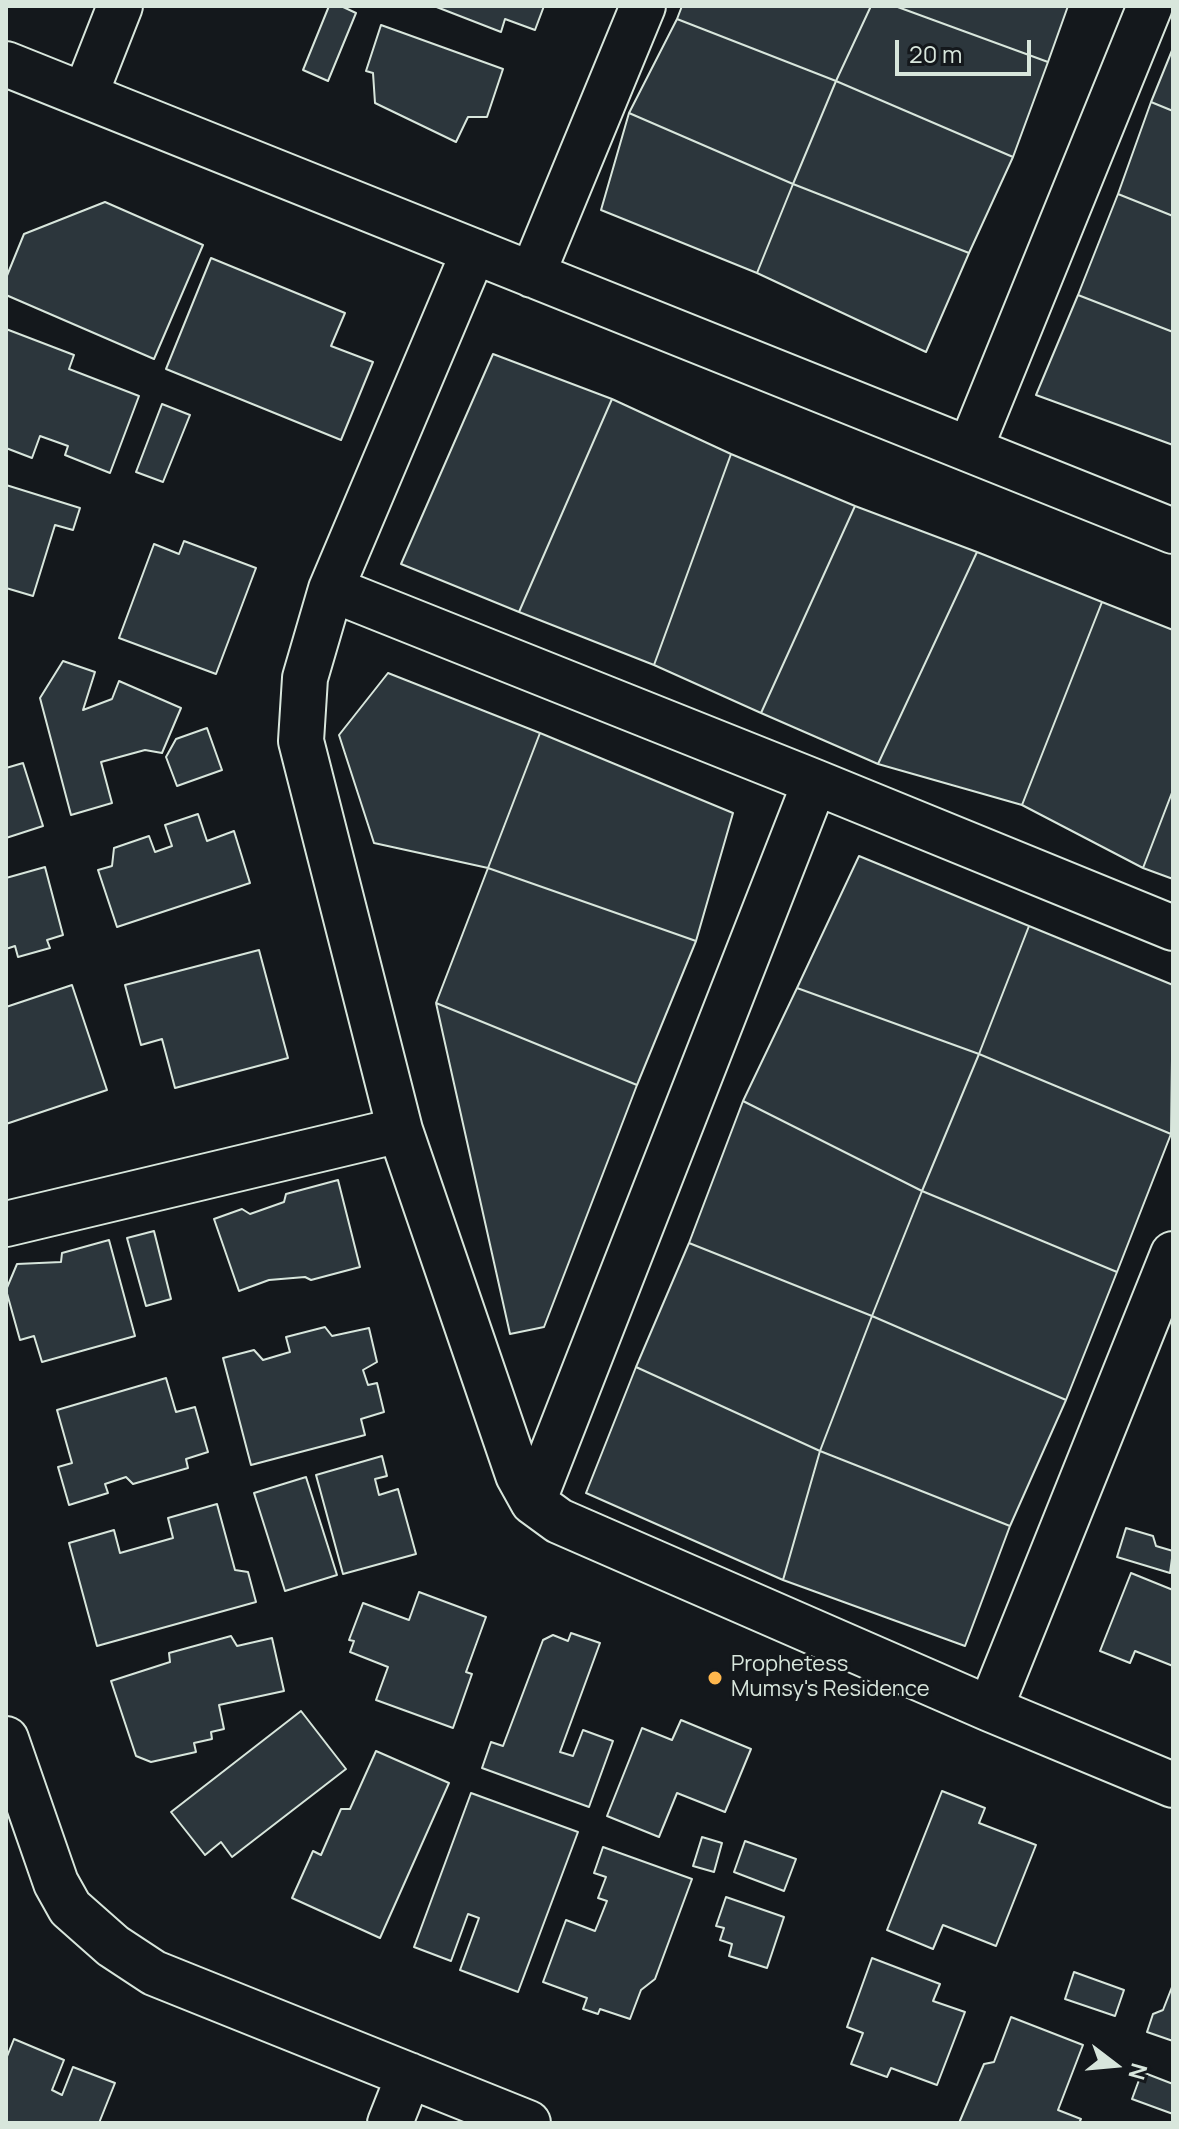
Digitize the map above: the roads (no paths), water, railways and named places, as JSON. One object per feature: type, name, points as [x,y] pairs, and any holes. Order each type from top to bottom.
[{"type":"street","points":[[85,95],[120,6]]},
{"type":"street","points":[[532,275],[643,6]]},
{"type":"street","points":[[970,449],[1150,6]]},
{"type":"street","points":[[6,64],[1173,531]]},
{"type":"street","points":[[474,251],[331,589],[305,678],[301,741],[400,1130],[518,1475],[533,1502],[559,1521],[990,1709],[1173,1785]]},
{"type":"street","points":[[331,589],[1173,928]]},
{"type":"street","points":[[533,1502],[815,782]]},
{"type":"street","points":[[6,1224],[400,1130]]},
{"type":"street","points":[[990,1709],[1173,1254]]},
{"type":"street","points":[[6,1739],[56,1883],[70,1908],[113,1946],[154,1973],[528,2123]]},
{"type":"street","points":[[390,2123],[409,2075]]},
{"type":"place","name":"Prophetess Mumsy's Residence","points":[[715,1678]]}]
